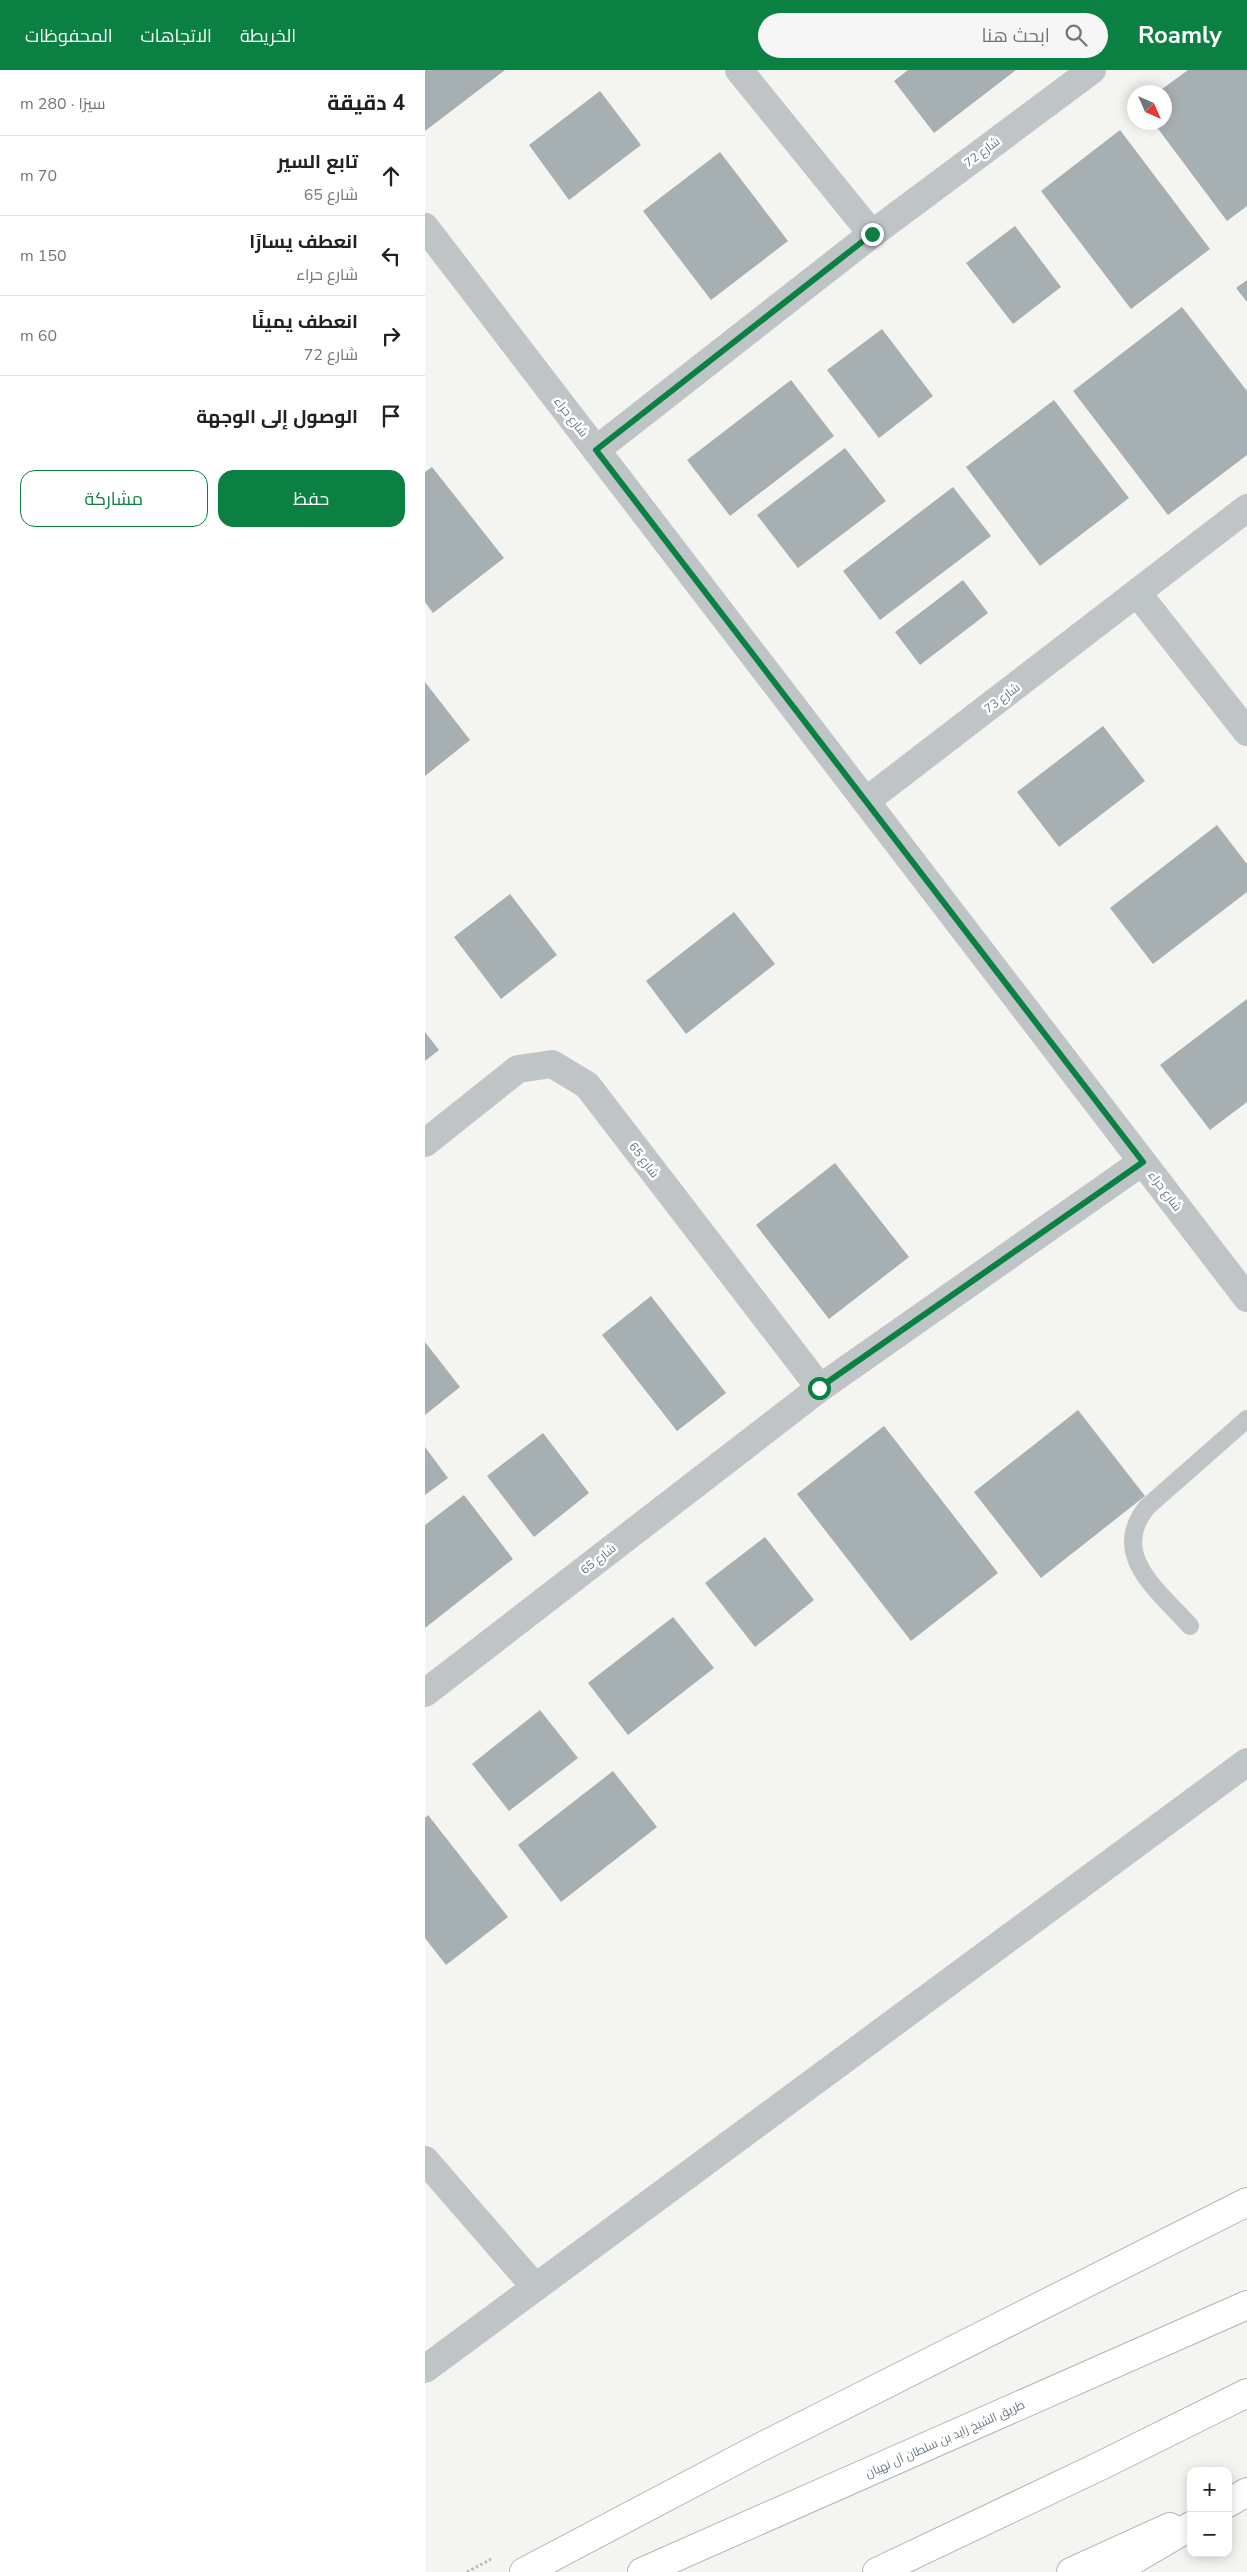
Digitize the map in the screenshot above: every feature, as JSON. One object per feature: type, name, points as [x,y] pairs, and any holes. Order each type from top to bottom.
[{"type":"main road","points":[[524,2572],[759,2448],[1247,2202]]},
{"type":"main road","name":"طريق الشيخ زايد بن سلطان آل نهيان","points":[[643,2572],[1247,2305]]},
{"type":"main road","points":[[877,2572],[1100,2466],[1247,2393]]},
{"type":"main road","points":[[1232,2500],[1247,2492]]},
{"type":"main road","points":[[1071,2572],[1187,2519]]},
{"type":"main road","points":[[1113,2572],[1187,2528]]},
{"type":"street","points":[[739,70],[872,234]]},
{"type":"street","name":"شارع 72","points":[[596,450],[872,234],[1092,70]]},
{"type":"street","name":"شارع حراء","points":[[425,227],[1247,1298]]},
{"type":"street","name":"شارع 73","points":[[866,801],[1138,594],[1247,508]]},
{"type":"street","points":[[1138,594],[1247,732]]},
{"type":"street","name":"شارع 65","points":[[425,1143],[518,1069],[552,1064],[587,1085],[819,1388]]},
{"type":"street","name":"شارع 65","points":[[425,1693],[819,1388],[1143,1162]]},
{"type":"street","points":[[425,2369],[1247,1762]]},
{"type":"street","points":[[425,2160],[535,2287]]},
{"type":"lane","points":[[1191,1626],[1140,1569],[1134,1557],[1132,1544],[1133,1530],[1138,1518],[1147,1508],[1247,1419]]},
{"type":"building","points":[[425,70],[505,70],[425,131]]},
{"type":"building","points":[[908,70],[1016,70],[934,133],[894,81]]},
{"type":"building","points":[[1188,70],[1247,70],[1247,206],[1227,221],[1159,130],[1172,130],[1172,85],[1168,85]]},
{"type":"building","points":[[600,91],[641,145],[569,200],[529,145]]},
{"type":"building","points":[[1120,130],[1210,249],[1131,309],[1041,191]]},
{"type":"building","points":[[720,152],[788,241],[711,300],[643,211]]},
{"type":"building","points":[[1015,226],[1061,287],[1013,324],[966,263]]},
{"type":"building","points":[[1247,280],[1247,302],[1236,288]]},
{"type":"building","points":[[1182,307],[1247,391],[1247,455],[1168,515],[1073,391]]},
{"type":"building","points":[[882,329],[933,396],[879,438],[827,370]]},
{"type":"building","points":[[791,380],[834,436],[730,516],[687,460]]},
{"type":"building","points":[[1054,400],[1129,498],[1040,566],[966,467]]},
{"type":"building","points":[[845,448],[886,501],[798,568],[757,515]]},
{"type":"building","points":[[432,467],[504,558],[433,613],[425,602],[425,472]]},
{"type":"building","points":[[953,487],[991,536],[880,620],[843,571]]},
{"type":"building","points":[[963,580],[988,613],[920,665],[895,632]]},
{"type":"building","points":[[425,682],[470,740],[425,776]]},
{"type":"building","points":[[1103,726],[1145,781],[1059,847],[1017,792]]},
{"type":"building","points":[[1217,825],[1247,864],[1247,892],[1153,964],[1110,908]]},
{"type":"building","points":[[510,894],[557,955],[501,999],[454,937]]},
{"type":"building","points":[[734,912],[775,964],[686,1034],[646,981]]},
{"type":"building","points":[[1247,999],[1247,1102],[1210,1130],[1160,1065]]},
{"type":"building","points":[[425,1032],[439,1050],[425,1061]]},
{"type":"building","points":[[835,1163],[909,1257],[829,1319],[756,1225]]},
{"type":"building","points":[[651,1296],[726,1393],[677,1431],[602,1335]]},
{"type":"building","points":[[425,1342],[460,1387],[425,1415]]},
{"type":"building","points":[[1078,1410],[1145,1496],[1041,1578],[974,1492]]},
{"type":"building","points":[[884,1426],[998,1573],[911,1641],[797,1494]]},
{"type":"building","points":[[543,1433],[589,1493],[534,1537],[487,1476]]},
{"type":"building","points":[[425,1447],[448,1478],[425,1495]]},
{"type":"building","points":[[464,1495],[513,1559],[425,1628],[425,1525]]},
{"type":"building","points":[[765,1537],[814,1600],[755,1647],[705,1583]]},
{"type":"building","points":[[673,1617],[714,1668],[628,1735],[588,1683]]},
{"type":"building","points":[[540,1710],[578,1758],[509,1811],[472,1764]]},
{"type":"building","points":[[613,1771],[657,1827],[561,1902],[518,1845]]},
{"type":"building","points":[[428,1815],[508,1917],[446,1965],[425,1938],[425,1818]]},
{"type":"route","points":[[819,1388],[1143,1162],[596,450],[872,234]]}]
